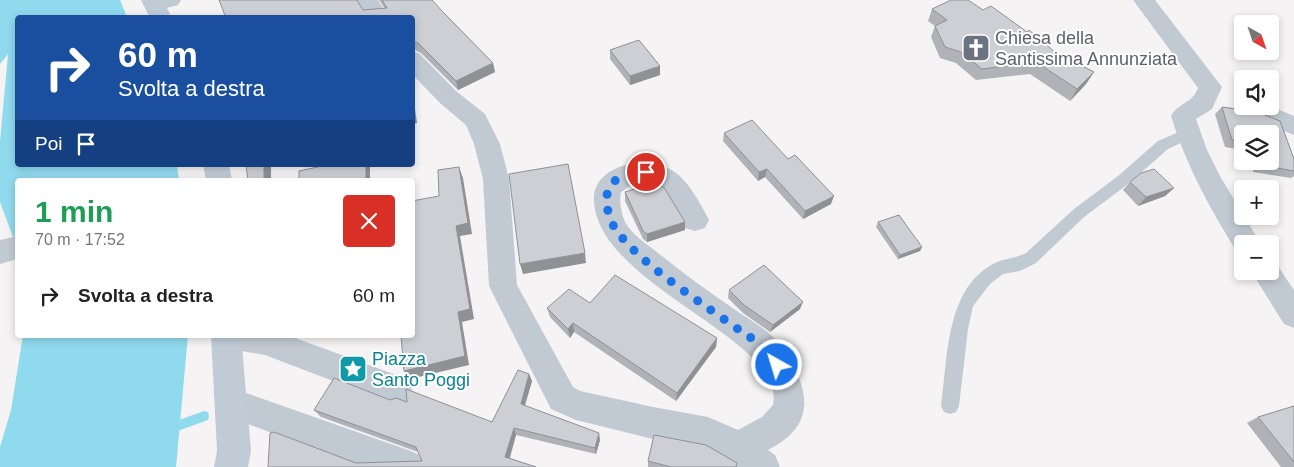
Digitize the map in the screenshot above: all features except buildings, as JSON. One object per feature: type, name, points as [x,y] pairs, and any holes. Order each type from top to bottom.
[{"type":"main road","points":[[228,338],[234,451],[231,467]]},
{"type":"street","points":[[367,0],[376,15]]},
{"type":"street","points":[[1144,0],[1210,87],[1234,100]]},
{"type":"street","points":[[415,62],[448,97],[476,120],[487,144],[496,179],[502,286],[562,398],[576,405],[653,423],[708,433],[737,447],[763,467]]},
{"type":"street","points":[[1210,87],[1204,103],[1183,116],[1191,143],[1230,218],[1241,235]]},
{"type":"street","points":[[1268,115],[1294,126]]},
{"type":"street","points":[[695,220],[673,184],[663,175],[646,172],[632,173],[617,179],[609,187],[607,197],[608,212],[618,233],[672,281],[766,350],[785,379],[790,390],[791,400],[783,419],[757,439],[737,447]]},
{"type":"street","points":[[0,252],[15,248]]},
{"type":"street","points":[[1271,280],[1294,316]]},
{"type":"street","points":[[247,338],[266,341],[396,390]]},
{"type":"street","points":[[232,403],[408,467]]},
{"type":"lane","points":[[950,406],[960,330],[966,304],[984,279],[999,268],[1020,264],[1031,258],[1079,213],[1123,180],[1163,145],[1188,134]]},
{"type":"water","points":[[0,0],[120,0],[126,15],[15,15],[15,167],[177,167],[179,178],[15,178],[15,243],[0,202],[0,141],[8,54],[0,64]]},
{"type":"water","points":[[23,338],[188,338],[176,467],[0,467],[0,447],[11,410]]},
{"type":"waterway","points":[[169,429],[204,416]]},
{"type":"place","name":"Chiesa della Santissima Annunziata","points":[[976,48]]},
{"type":"place","name":"Piazza Santo Poggi","points":[[353,369]]},
{"type":"route","points":[[646,172],[632,173],[617,179],[609,187],[607,197],[608,212],[618,233],[672,281],[766,350],[777,365]]}]
